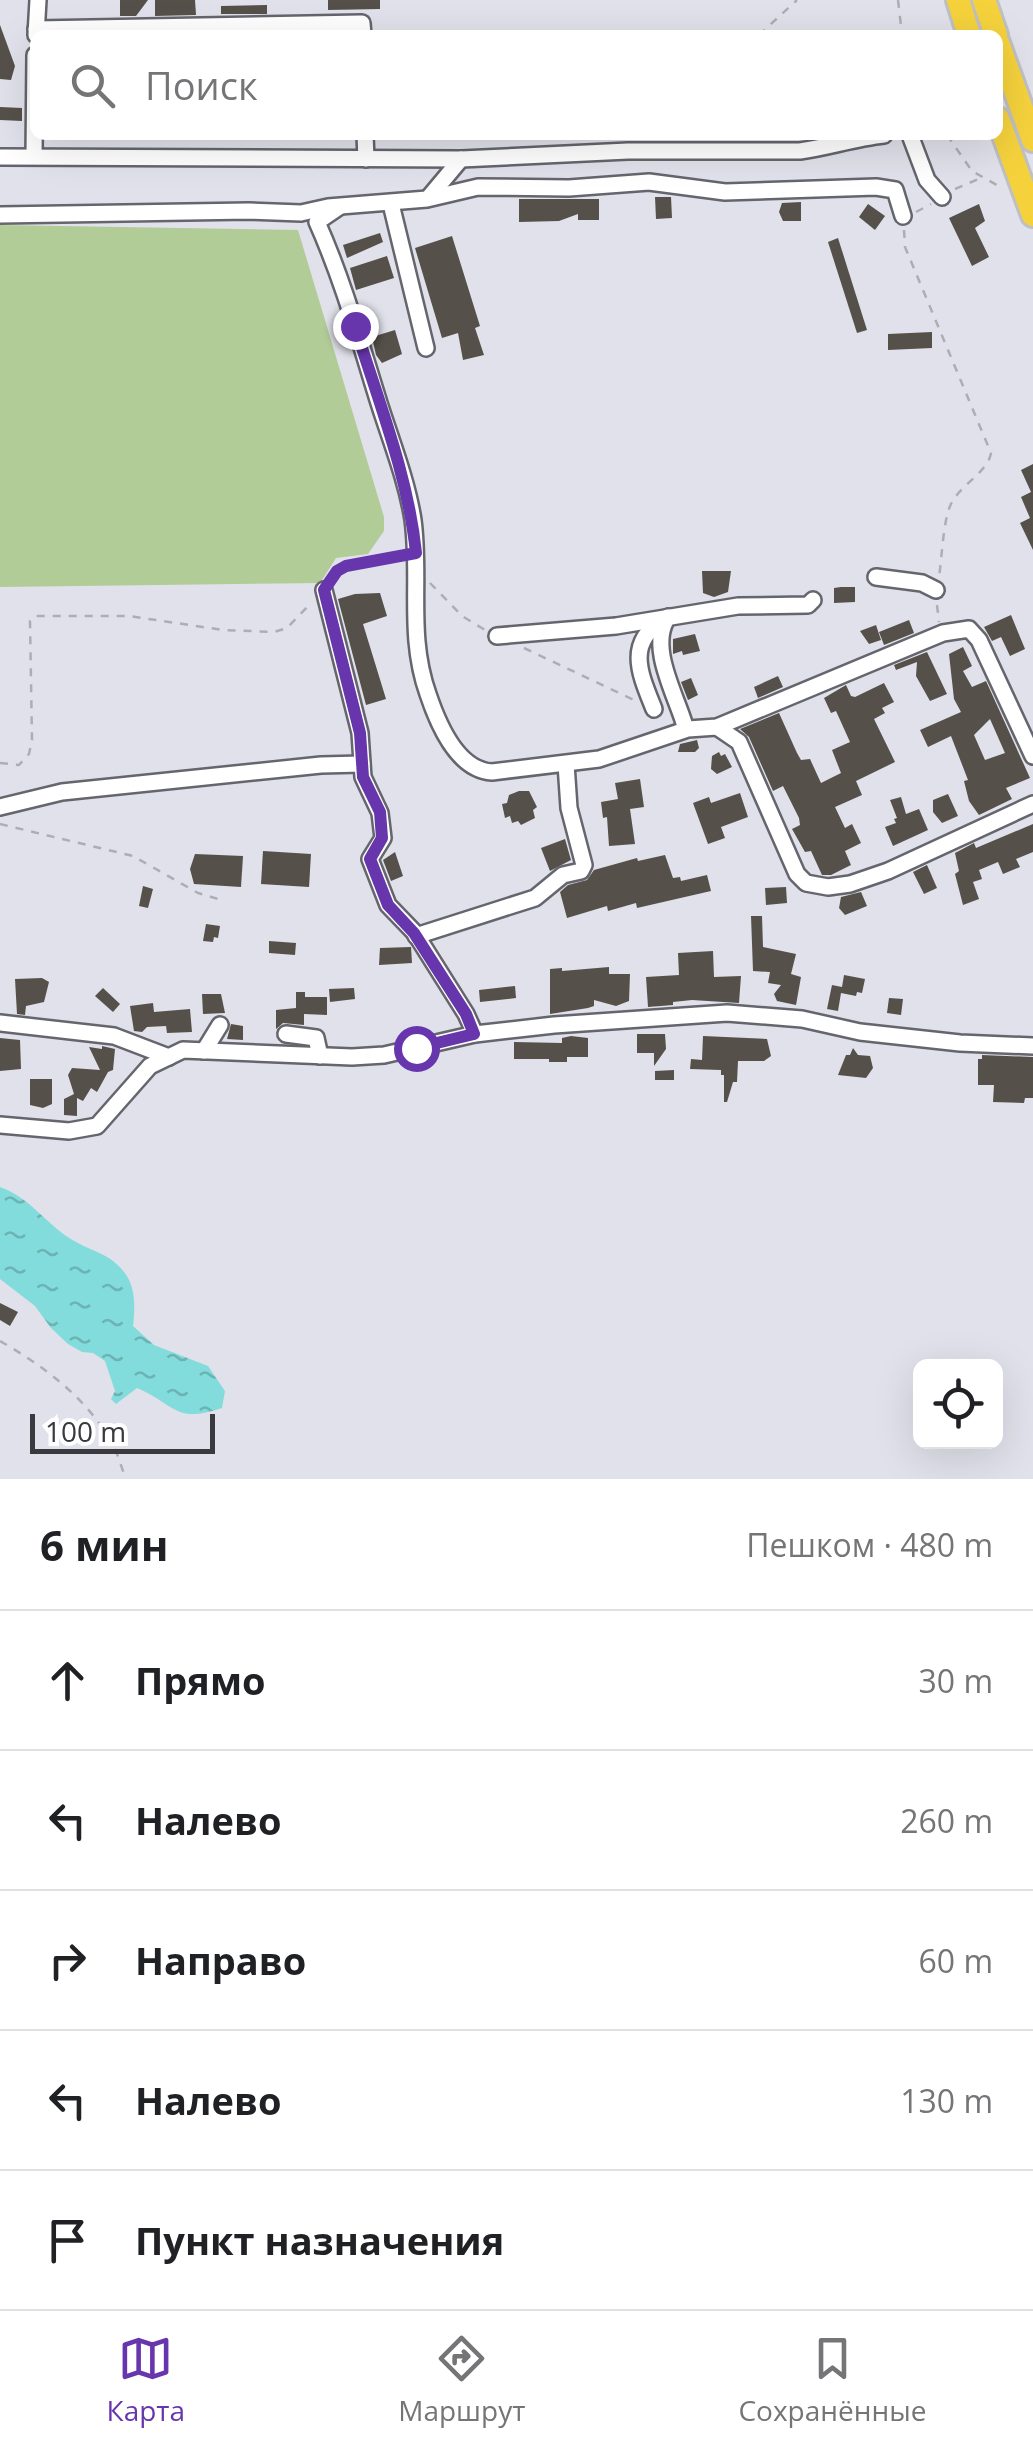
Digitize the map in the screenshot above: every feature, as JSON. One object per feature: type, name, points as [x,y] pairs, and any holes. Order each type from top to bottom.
[{"type":"highway","points":[[958,0],[967,30]]},
{"type":"highway","points":[[984,0],[994,30]]},
{"type":"highway","points":[[1003,57],[1033,140]]},
{"type":"highway","points":[[1003,132],[1030,208]]},
{"type":"street","points":[[36,30],[38,0]]},
{"type":"street","points":[[101,30],[362,22],[363,30]]},
{"type":"street","points":[[34,140],[34,156]]},
{"type":"street","points":[[365,140],[366,159]]},
{"type":"street","points":[[0,157],[461,159],[628,151],[800,150],[842,140]]},
{"type":"street","points":[[912,140],[927,180],[942,197]]},
{"type":"street","points":[[427,199],[461,159]]},
{"type":"street","points":[[0,215],[249,211],[301,214],[427,199],[478,187],[569,188],[649,182],[725,192],[876,187],[895,190],[903,216]]},
{"type":"street","points":[[391,204],[426,348]]},
{"type":"street","points":[[339,207],[317,222],[336,270],[412,516],[414,633],[428,694],[454,749],[480,771],[598,759],[688,729],[717,727],[943,632],[968,629],[979,640],[1033,756]]},
{"type":"street","points":[[876,578],[922,583],[936,590]]},
{"type":"street","points":[[324,590],[360,733],[363,777],[380,812],[382,838],[370,859],[388,905],[416,936],[474,1034]]},
{"type":"street","points":[[497,636],[616,626],[738,606],[808,605],[814,600]]},
{"type":"street","points":[[654,709],[640,672],[639,654],[642,638],[668,617]]},
{"type":"street","points":[[668,617],[659,636],[661,652],[684,723]]},
{"type":"street","points":[[717,727],[738,742],[797,874],[806,883],[828,887],[850,884],[888,871],[1033,804]]},
{"type":"street","points":[[0,807],[62,792],[362,764]]},
{"type":"street","points":[[416,936],[535,898],[563,875],[580,871],[584,865],[569,808],[566,764]]},
{"type":"street","points":[[0,1126],[69,1131],[97,1126],[150,1066],[183,1050],[384,1055],[474,1034],[728,1013],[802,1019],[860,1032],[960,1043],[1033,1046]]},
{"type":"street","points":[[0,1024],[114,1036],[169,1057]]},
{"type":"street","points":[[204,1051],[220,1025]]},
{"type":"street","points":[[286,1034],[316,1038],[320,1056]]},
{"type":"path","points":[[764,30],[797,0]]},
{"type":"path","points":[[898,0],[901,30]]},
{"type":"path","points":[[952,140],[981,178],[1030,208]]},
{"type":"path","points":[[903,216],[905,248],[991,453],[990,462],[966,482],[948,507],[936,590],[937,616],[943,632]]},
{"type":"path","points":[[0,762],[19,766],[29,754],[30,621],[35,616],[129,616],[223,630],[274,632],[296,620],[337,571],[346,566],[415,561],[462,616],[654,709]]},
{"type":"path","points":[[0,824],[133,856],[198,894],[218,899]]},
{"type":"path","points":[[0,1341],[36,1361],[76,1398],[111,1441],[126,1479]]},
{"type":"green space","points":[[0,225],[298,230],[384,517],[384,531],[368,554],[336,558],[320,583],[0,587]]},
{"type":"water","points":[[0,1187],[21,1198],[67,1237],[119,1266],[133,1291],[133,1326],[154,1345],[208,1366],[225,1391],[222,1408],[185,1413],[137,1388],[116,1404],[111,1399],[115,1391],[105,1361],[68,1344],[35,1306],[0,1279]]},
{"type":"building","points":[[120,0],[148,0],[136,16],[120,16]]},
{"type":"building","points":[[155,0],[195,0],[196,15],[155,16]]},
{"type":"building","points":[[328,0],[380,0],[380,9],[328,10]]},
{"type":"building","points":[[267,5],[267,14],[221,14],[221,6]]},
{"type":"building","points":[[0,25],[15,66],[11,80],[0,79]]},
{"type":"building","points":[[0,107],[22,108],[22,121],[0,120]]},
{"type":"building","points":[[655,197],[671,197],[672,218],[656,219]]},
{"type":"building","points":[[519,199],[599,199],[599,220],[578,220],[578,214],[559,221],[519,222]]},
{"type":"building","points":[[801,202],[801,221],[783,221],[779,212],[782,203]]},
{"type":"building","points":[[868,204],[885,216],[875,230],[859,217]]},
{"type":"building","points":[[979,204],[985,221],[975,228],[989,257],[972,266],[949,218]]},
{"type":"building","points":[[380,233],[383,242],[347,258],[343,245]]},
{"type":"building","points":[[452,236],[480,326],[475,328],[484,355],[463,360],[458,333],[442,338],[415,248]]},
{"type":"building","points":[[838,238],[867,330],[857,333],[828,242]]},
{"type":"building","points":[[387,256],[394,278],[356,290],[350,268]]},
{"type":"building","points":[[395,330],[402,354],[382,363],[372,337]]},
{"type":"building","points":[[932,332],[932,348],[888,350],[888,334]]},
{"type":"building","points":[[1033,464],[1033,550],[1020,523],[1030,518],[1021,497],[1031,492],[1021,470]]},
{"type":"building","points":[[702,571],[731,571],[728,592],[714,597],[703,593]]},
{"type":"building","points":[[855,587],[855,602],[834,603],[834,588]]},
{"type":"building","points":[[380,593],[387,616],[363,624],[386,699],[366,705],[338,599]]},
{"type":"building","points":[[1011,615],[1025,649],[1010,656],[1001,637],[992,641],[984,627]]},
{"type":"building","points":[[909,620],[914,633],[884,645],[879,632]]},
{"type":"building","points":[[876,625],[881,640],[869,644],[860,631]]},
{"type":"building","points":[[695,634],[700,651],[673,654],[673,639]]},
{"type":"building","points":[[963,647],[972,666],[963,671],[972,687],[986,681],[1030,778],[1006,788],[1012,799],[979,815],[969,801],[964,781],[968,780],[951,736],[928,747],[920,730],[961,712],[954,699],[949,654]],"holes":[[[990,719],[1005,753],[985,760],[974,735]]]},
{"type":"building","points":[[927,652],[947,694],[930,701],[916,676],[917,662],[896,670],[894,665]]},
{"type":"building","points":[[778,676],[783,687],[758,698],[754,687]]},
{"type":"building","points":[[691,678],[698,695],[688,700],[681,682]]},
{"type":"building","points":[[884,683],[894,702],[882,708],[885,713],[874,719],[895,762],[856,781],[862,795],[835,807],[845,828],[852,824],[861,843],[845,851],[851,865],[822,875],[811,851],[805,852],[792,829],[800,825],[799,818],[783,786],[773,791],[749,737],[740,729],[779,713],[801,760],[810,759],[821,783],[841,773],[832,750],[850,742],[836,711],[831,713],[824,698],[846,685],[855,697]]},
{"type":"building","points":[[697,740],[699,748],[695,752],[678,752],[680,744]]},
{"type":"building","points":[[719,752],[721,756],[725,754],[732,767],[717,774],[711,769],[712,756]]},
{"type":"building","points":[[640,779],[644,807],[630,809],[635,844],[609,846],[607,817],[603,818],[601,802],[618,799],[615,783]]},
{"type":"building","points":[[519,791],[529,791],[537,807],[533,810],[535,818],[521,825],[518,821],[512,823],[510,816],[505,818],[502,804]]},
{"type":"building","points":[[740,793],[748,817],[721,827],[725,838],[708,844],[693,803],[709,797],[711,803]]},
{"type":"building","points":[[948,794],[958,816],[942,823],[933,812],[933,800]]},
{"type":"building","points":[[901,797],[906,814],[919,809],[928,830],[893,846],[885,827],[896,823],[897,818],[890,800]]},
{"type":"building","points":[[1033,824],[1033,852],[1016,859],[1020,867],[1003,874],[998,862],[979,870],[982,879],[973,882],[979,899],[963,905],[955,874],[959,871],[955,853]]},
{"type":"building","points":[[565,839],[571,860],[550,871],[541,848]]},
{"type":"building","points":[[263,851],[311,854],[309,887],[261,884]]},
{"type":"building","points":[[395,852],[403,876],[391,881],[383,860]]},
{"type":"building","points":[[195,854],[243,856],[241,887],[194,884],[190,869]]},
{"type":"building","points":[[665,855],[673,878],[680,877],[681,881],[707,875],[711,891],[637,908],[636,903],[608,911],[607,906],[567,918],[560,892],[568,885],[587,880],[594,870]]},
{"type":"building","points":[[927,865],[937,888],[924,894],[913,872]]},
{"type":"building","points":[[143,886],[153,889],[148,908],[139,906]]},
{"type":"building","points":[[786,887],[787,903],[766,905],[765,888]]},
{"type":"building","points":[[861,892],[867,906],[845,915],[839,908],[841,897]]},
{"type":"building","points":[[751,916],[762,916],[763,947],[796,954],[791,974],[801,977],[796,1005],[777,1001],[774,994],[781,985],[768,983],[770,972],[753,971]]},
{"type":"building","points":[[206,924],[220,926],[213,942],[203,941]]},
{"type":"building","points":[[269,941],[296,943],[295,955],[269,953]]},
{"type":"building","points":[[411,947],[412,963],[379,965],[380,948]]},
{"type":"building","points":[[713,951],[714,977],[741,976],[739,1003],[692,1000],[648,1007],[646,977],[679,975],[678,953]]},
{"type":"building","points":[[609,967],[609,974],[630,974],[629,1001],[616,1006],[594,1000],[594,1006],[588,1008],[550,1014],[550,969]]},
{"type":"building","points":[[844,975],[865,979],[862,993],[841,993],[838,1011],[827,1009],[832,985],[842,987]]},
{"type":"building","points":[[42,978],[49,982],[44,1002],[26,1006],[25,1015],[17,1014],[15,979]]},
{"type":"building","points":[[515,986],[516,998],[480,1002],[479,990]]},
{"type":"building","points":[[103,988],[120,1004],[113,1012],[95,996]]},
{"type":"building","points":[[354,988],[355,999],[330,1002],[329,989]]},
{"type":"building","points":[[296,992],[305,992],[305,997],[327,997],[327,1015],[304,1014],[304,1025],[283,1023],[276,1029],[276,1010],[296,1008]]},
{"type":"building","points":[[202,994],[221,994],[225,1013],[203,1014]]},
{"type":"building","points":[[889,998],[903,999],[901,1015],[887,1013]]},
{"type":"building","points":[[153,1003],[154,1012],[190,1009],[192,1032],[167,1033],[166,1026],[134,1031],[130,1006]]},
{"type":"building","points":[[231,1024],[243,1026],[243,1040],[227,1039]]},
{"type":"building","points":[[637,1034],[665,1034],[666,1049],[654,1066],[654,1053],[637,1053]]},
{"type":"building","points":[[703,1036],[767,1039],[771,1056],[764,1061],[738,1061],[737,1082],[733,1082],[724,1102],[721,1070],[690,1069],[691,1059],[702,1060]]},
{"type":"building","points":[[0,1038],[20,1040],[21,1069],[0,1071]]},
{"type":"building","points":[[562,1038],[588,1038],[588,1057],[567,1057],[567,1062],[514,1059],[514,1042],[562,1043]]},
{"type":"building","points":[[89,1047],[115,1049],[113,1070],[97,1092],[91,1088],[83,1101],[77,1098],[77,1116],[64,1115],[64,1099],[74,1094],[68,1075],[72,1068],[100,1070]]},
{"type":"building","points":[[853,1048],[858,1055],[870,1056],[873,1068],[866,1078],[838,1075]]},
{"type":"building","points":[[982,1055],[1033,1057],[1033,1098],[1025,1098],[1024,1103],[993,1102],[994,1085],[978,1085],[978,1059]]},
{"type":"building","points":[[674,1070],[674,1080],[655,1080],[655,1071]]},
{"type":"building","points":[[30,1079],[52,1079],[52,1104],[43,1108],[30,1105]]},
{"type":"building","points":[[0,1303],[18,1312],[10,1326],[0,1320]]},
{"type":"route","points":[[355,326],[412,516],[416,553],[346,566],[337,571],[324,590],[360,733],[363,777],[380,812],[382,838],[370,859],[379,886],[388,905],[414,933],[451,989],[474,1034],[416,1048]]}]
